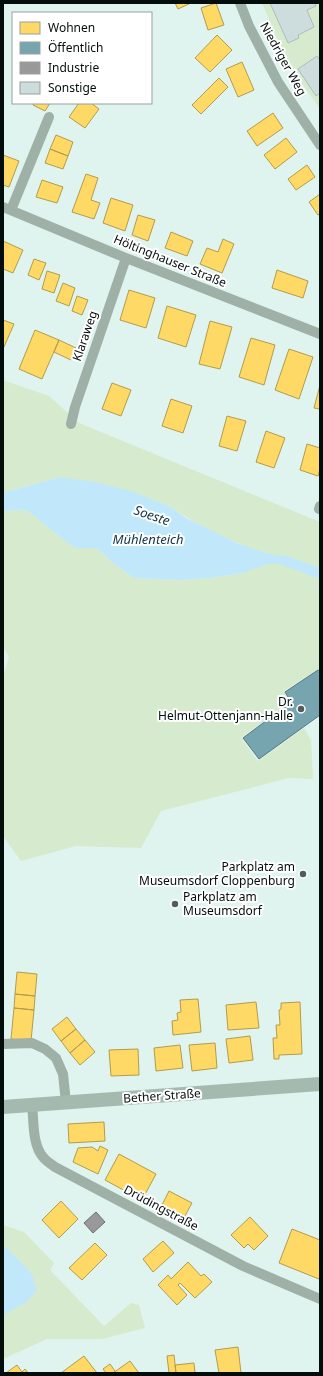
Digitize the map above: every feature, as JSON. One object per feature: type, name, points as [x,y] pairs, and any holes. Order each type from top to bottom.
[{"type":"street","name":"Niedriger Weg","points":[[240,3],[249,26],[278,82],[320,145]]},
{"type":"street","name":"Höltinghauser Straße","points":[[49,117],[7,209],[126,258],[320,334]]},
{"type":"street","name":"Klaraweg","points":[[71,424],[77,400],[126,258]]},
{"type":"street","points":[[3,1044],[32,1043],[45,1049],[56,1058],[63,1074],[66,1103]]},
{"type":"street","name":"Bether Straße","points":[[3,1107],[320,1084]]},
{"type":"street","name":"Drüdingstraße","points":[[32,1105],[36,1143],[44,1158],[55,1167],[243,1266],[320,1299]]},
{"type":"green space","points":[[262,3],[320,3],[320,109],[288,64]]},
{"type":"green space","points":[[3,380],[49,396],[79,423],[320,522],[320,669],[284,691],[289,702],[241,738],[258,761],[304,728],[311,740],[313,779],[289,778],[161,811],[141,848],[76,846],[21,861],[3,836],[3,676],[9,657],[3,647],[3,511],[27,510],[75,547],[97,548],[113,563],[134,578],[178,580],[211,578],[243,573],[269,554],[218,534],[194,522],[171,507],[60,477],[3,493]]},
{"type":"green space","points":[[3,1225],[24,1232],[54,1263],[50,1270],[104,1326],[131,1303],[139,1305],[145,1328],[102,1339],[47,1339],[3,1359]]},
{"type":"water","name":"Mühlenteich","points":[[60,477],[95,482],[134,492],[171,507],[186,518],[237,543],[269,554],[287,556],[320,568],[320,579],[279,564],[267,564],[243,573],[211,578],[178,580],[134,578],[113,563],[97,548],[75,548],[27,510],[3,511],[3,493]]},
{"type":"water","points":[[3,1246],[8,1249],[32,1274],[37,1291],[25,1303],[3,1315]]},
{"type":"building: Wohnen","points":[[175,3],[191,3],[178,9]]},
{"type":"building: Wohnen","points":[[216,3],[224,25],[208,30],[201,8]]},
{"type":"building: Wohnen","points":[[217,35],[232,50],[210,72],[195,58]]},
{"type":"building: Wohnen","points":[[242,62],[254,90],[238,97],[226,69]]},
{"type":"building: Wohnen","points":[[219,78],[228,87],[201,114],[192,105]]},
{"type":"building: Wohnen","points":[[34,104],[49,104],[45,111]]},
{"type":"building: Wohnen","points":[[78,104],[92,104],[99,109],[85,128],[69,117]]},
{"type":"building: Wohnen","points":[[273,113],[283,128],[257,146],[247,131]]},
{"type":"building: Wohnen","points":[[56,135],[73,142],[68,156],[50,149]]},
{"type":"building: Wohnen","points":[[286,138],[297,152],[275,169],[264,155]]},
{"type":"building: Wohnen","points":[[50,149],[68,156],[63,169],[45,163]]},
{"type":"building: Wohnen","points":[[3,155],[19,161],[9,187],[3,185]]},
{"type":"building: Wohnen","points":[[307,165],[315,177],[296,190],[288,179]]},
{"type":"building: Wohnen","points":[[86,174],[98,178],[91,200],[100,203],[94,219],[72,212]]},
{"type":"building: Wohnen","points":[[42,180],[63,187],[57,203],[36,197]]},
{"type":"building: Wohnen","points":[[320,194],[320,214],[318,215],[309,202]]},
{"type":"building: Wohnen","points":[[111,198],[133,205],[125,231],[103,223]]},
{"type":"building: Wohnen","points":[[138,215],[155,220],[148,241],[132,235]]},
{"type":"building: Wohnen","points":[[171,232],[193,241],[187,256],[165,248]]},
{"type":"building: Wohnen","points":[[223,239],[234,244],[222,273],[200,264],[207,248],[218,252]]},
{"type":"building: Wohnen","points":[[3,241],[23,250],[13,273],[3,269]]},
{"type":"building: Wohnen","points":[[34,259],[46,263],[39,280],[28,275]]},
{"type":"building: Wohnen","points":[[277,270],[308,281],[303,298],[272,288]]},
{"type":"building: Wohnen","points":[[47,271],[60,275],[54,293],[42,289]]},
{"type":"building: Wohnen","points":[[63,283],[75,288],[69,306],[56,301]]},
{"type":"building: Wohnen","points":[[129,290],[155,298],[146,328],[120,320]]},
{"type":"building: Wohnen","points":[[77,296],[88,300],[82,315],[72,311]]},
{"type":"building: Wohnen","points":[[167,306],[196,315],[186,347],[158,338]]},
{"type":"building: Wohnen","points":[[3,320],[14,324],[3,349]]},
{"type":"building: Wohnen","points":[[210,321],[232,327],[220,369],[199,364]]},
{"type":"building: Wohnen","points":[[35,330],[59,340],[42,379],[19,369]]},
{"type":"building: Wohnen","points":[[251,338],[275,345],[264,385],[239,377]]},
{"type":"building: Wohnen","points":[[59,340],[76,348],[71,360],[54,352]]},
{"type":"building: Wohnen","points":[[289,349],[313,357],[299,399],[275,390]]},
{"type":"building: Wohnen","points":[[112,383],[131,390],[121,416],[102,409]]},
{"type":"building: Wohnen","points":[[320,385],[320,409],[314,408]]},
{"type":"building: Wohnen","points":[[171,399],[192,406],[183,433],[162,426]]},
{"type":"building: Wohnen","points":[[227,416],[246,421],[237,451],[219,446]]},
{"type":"building: Wohnen","points":[[266,431],[285,438],[274,468],[256,462]]},
{"type":"building: Wohnen","points":[[307,444],[320,448],[320,469],[318,476],[300,470]]},
{"type":"building: Wohnen","points":[[17,972],[37,974],[35,996],[15,994]]},
{"type":"building: Wohnen","points":[[15,994],[35,996],[34,1010],[14,1008]]},
{"type":"building: Wohnen","points":[[198,999],[201,1032],[173,1035],[172,1021],[178,1020],[177,1013],[181,1012],[180,1000]]},
{"type":"building: Wohnen","points":[[256,1002],[259,1028],[228,1030],[226,1005]]},
{"type":"building: Wohnen","points":[[300,1002],[302,1054],[279,1055],[279,1059],[274,1059],[273,1038],[277,1038],[276,1025],[280,1025],[279,1010],[281,1009],[281,1003]]},
{"type":"building: Wohnen","points":[[14,1008],[34,1010],[31,1041],[11,1039]]},
{"type":"building: Wohnen","points":[[67,1017],[76,1029],[61,1041],[52,1029]]},
{"type":"building: Wohnen","points":[[76,1029],[85,1040],[70,1053],[61,1041]]},
{"type":"building: Wohnen","points":[[250,1036],[253,1060],[229,1063],[226,1039]]},
{"type":"building: Wohnen","points":[[85,1040],[95,1052],[80,1065],[70,1053]]},
{"type":"building: Wohnen","points":[[215,1043],[217,1068],[192,1071],[189,1045]]},
{"type":"building: Wohnen","points":[[180,1045],[183,1068],[156,1071],[154,1048]]},
{"type":"building: Wohnen","points":[[138,1049],[139,1075],[111,1076],[109,1050]]},
{"type":"building: Wohnen","points":[[104,1122],[105,1141],[69,1143],[68,1124]]},
{"type":"building: Wohnen","points":[[100,1146],[108,1150],[98,1174],[73,1162],[78,1148],[92,1147],[98,1151]]},
{"type":"building: Wohnen","points":[[119,1154],[156,1174],[142,1200],[105,1180]]},
{"type":"building: Wohnen","points":[[169,1191],[192,1203],[181,1223],[159,1211]]},
{"type":"building: Wohnen","points":[[61,1201],[78,1219],[59,1238],[42,1220]]},
{"type":"building: Wohnen","points":[[250,1217],[268,1236],[254,1250],[248,1244],[244,1248],[231,1235]]},
{"type":"building: Wohnen","points":[[292,1229],[320,1240],[319,1279],[279,1263]]},
{"type":"building: Wohnen","points":[[163,1241],[174,1253],[153,1272],[143,1259]]},
{"type":"building: Wohnen","points":[[95,1243],[107,1255],[82,1280],[69,1268]]},
{"type":"building: Wohnen","points":[[188,1262],[201,1276],[204,1274],[212,1282],[195,1298],[180,1283],[178,1285],[187,1295],[177,1305],[158,1285],[168,1275],[171,1279]]},
{"type":"building: Wohnen","points":[[238,1347],[241,1373],[219,1373],[215,1350]]},
{"type":"building: Wohnen","points":[[174,1355],[176,1373],[169,1373],[167,1356]]},
{"type":"building: Wohnen","points":[[84,1356],[97,1373],[61,1373]]},
{"type":"building: Wohnen","points":[[130,1361],[139,1373],[113,1373]]},
{"type":"building: Wohnen","points":[[194,1363],[195,1373],[176,1373],[175,1365]]},
{"type":"building: Wohnen","points":[[110,1364],[115,1371],[114,1373],[106,1373],[103,1369]]},
{"type":"building: Wohnen","points":[[17,1365],[22,1372],[25,1369],[28,1373],[6,1373]]},
{"type":"building: Öffentlich","name":"Dr. Helmut-Ottenjann-Halle","points":[[318,670],[320,671],[320,715],[259,759],[243,738],[291,702],[285,692]]},
{"type":"building: Industrie","points":[[96,1212],[105,1222],[93,1233],[84,1223]]},
{"type":"building: Sonstige","points":[[270,3],[315,3],[316,6],[307,10],[314,27],[298,35],[299,38],[288,43]]},
{"type":"building: Sonstige","points":[[317,56],[320,60],[320,93],[316,96],[298,69]]},
{"type":"place","name":"Dr. Helmut-Ottenjann-Halle","points":[[301,709]]},
{"type":"place","name":"Parkplatz am Museumsdorf Cloppenburg","points":[[303,874]]},
{"type":"place","name":"Parkplatz am Museumsdorf","points":[[175,904]]},
{"type":"water label","name":"Soeste","points":[[152,515]]}]
